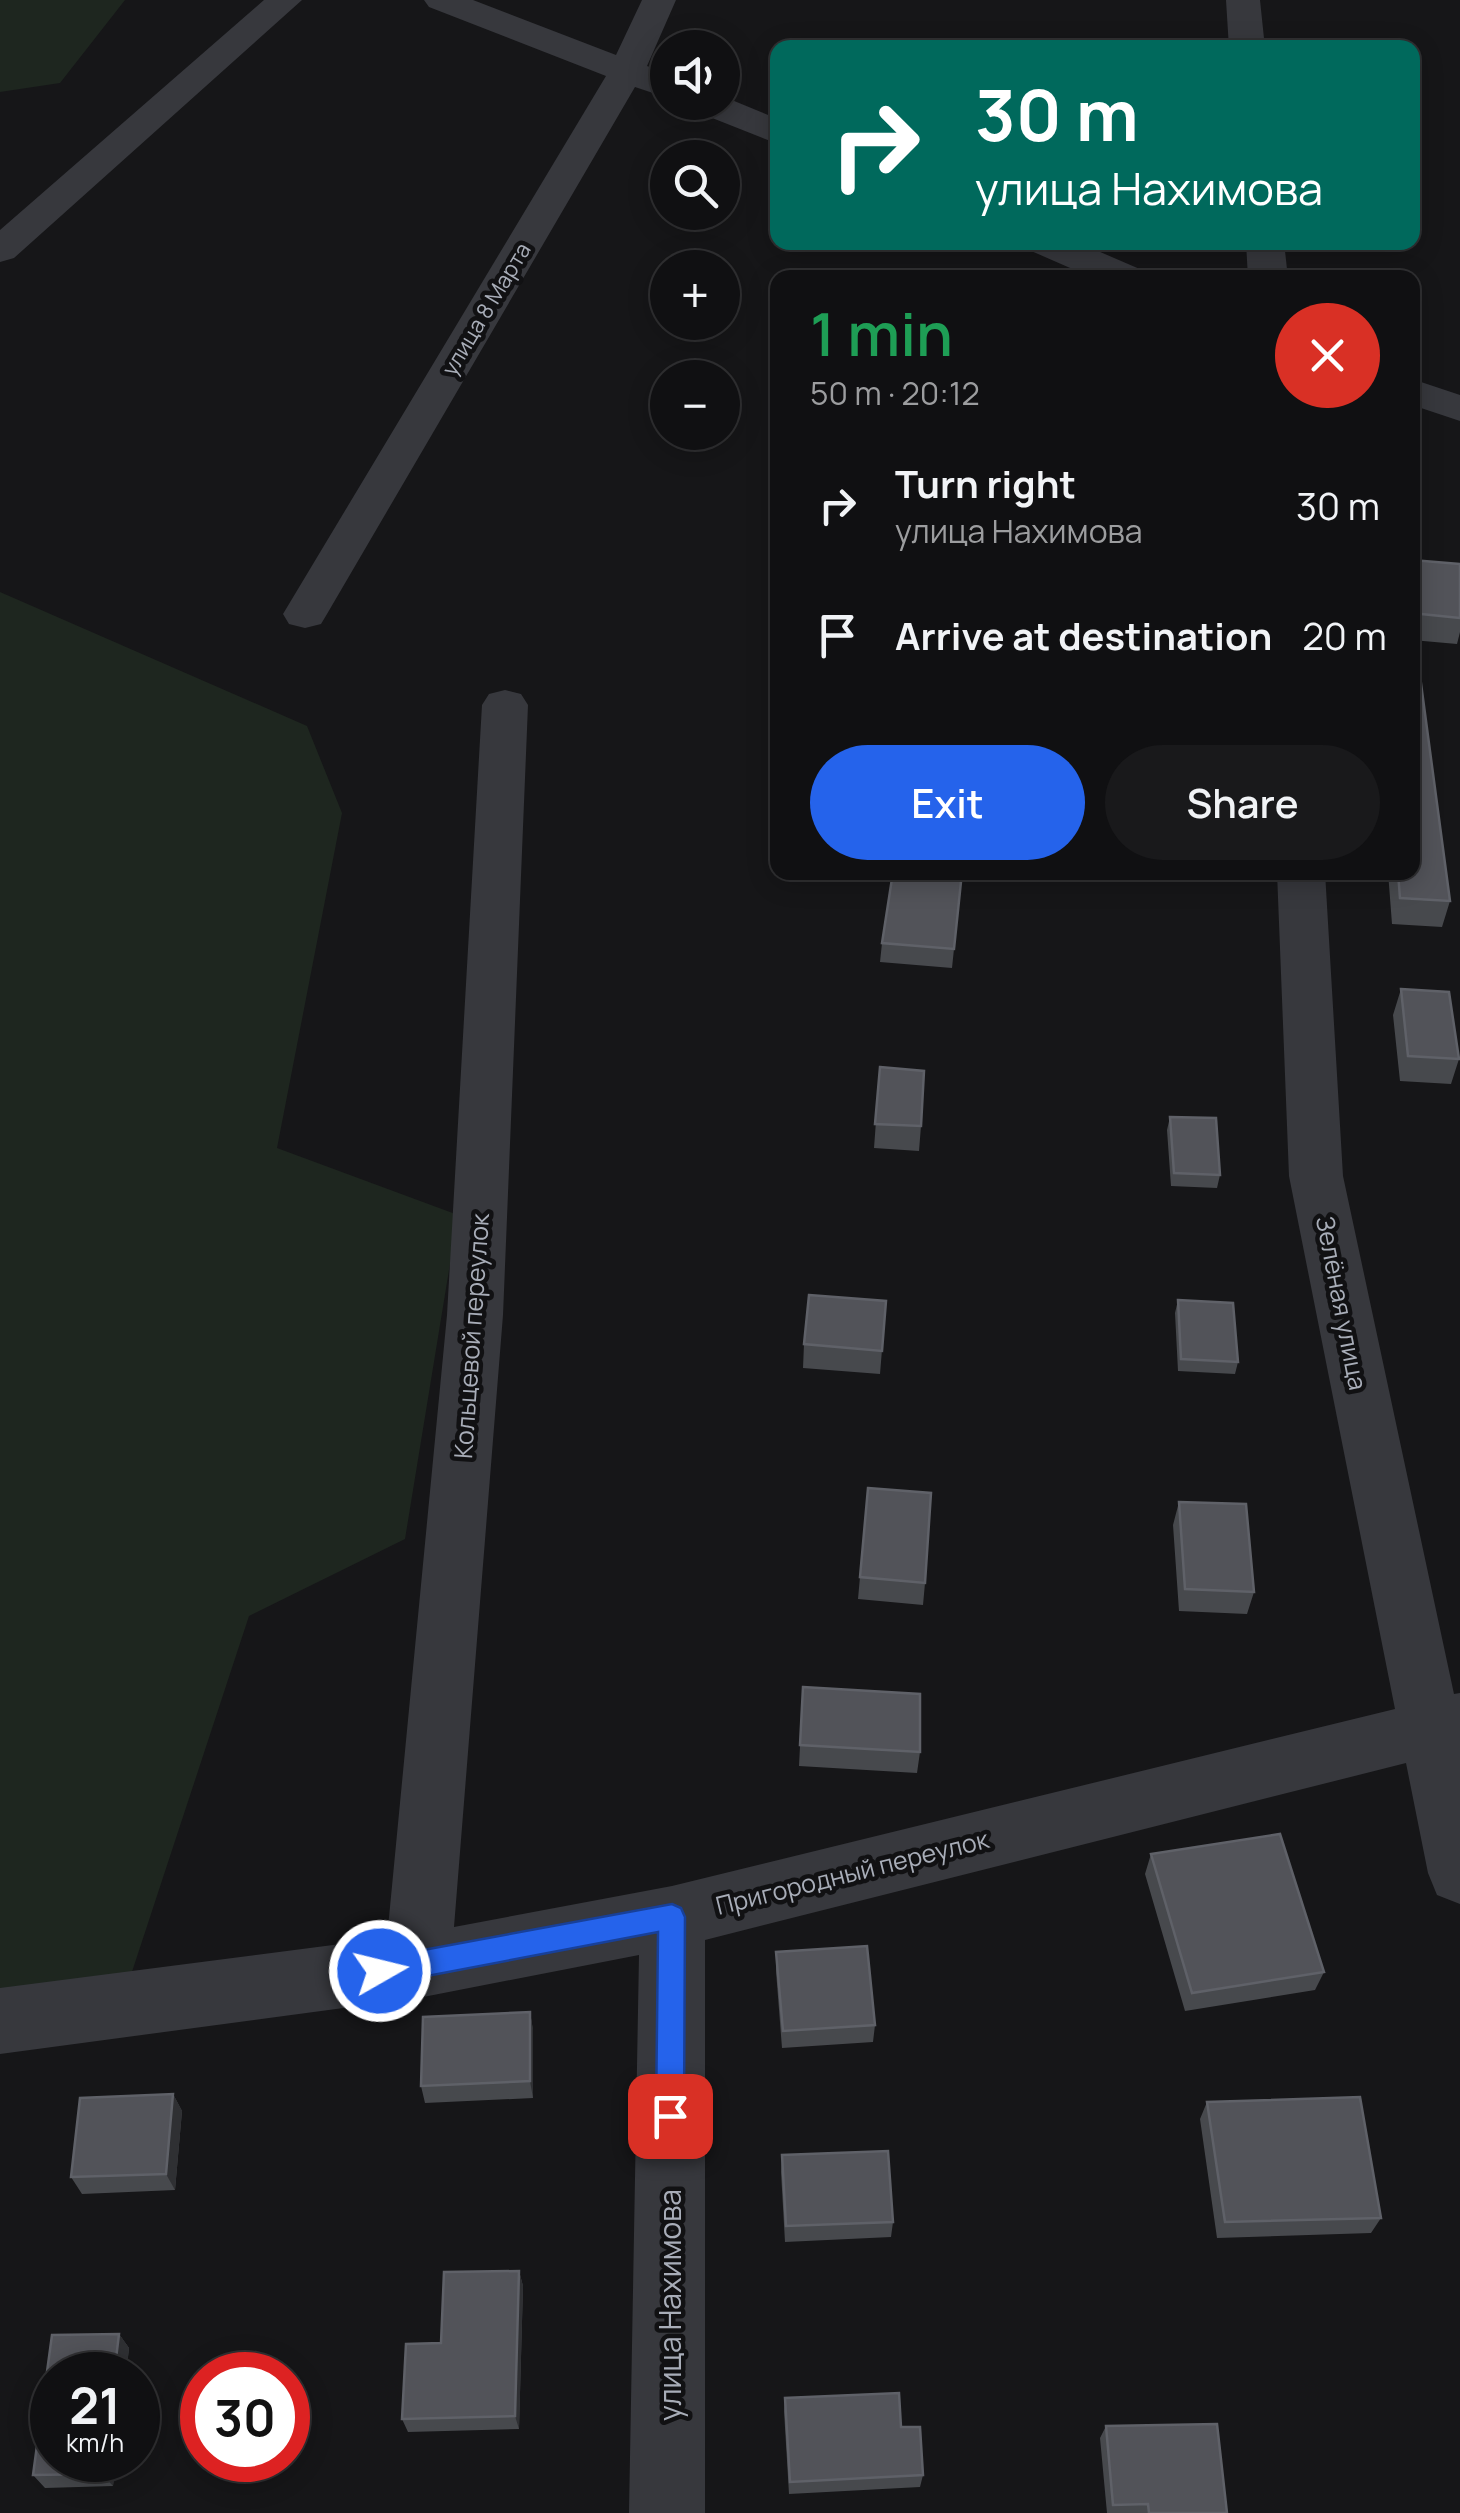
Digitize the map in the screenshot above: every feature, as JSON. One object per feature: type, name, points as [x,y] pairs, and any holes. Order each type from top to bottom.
[{"type":"street","points":[[0,250],[285,0]]},
{"type":"street","points":[[442,0],[650,80]]},
{"type":"street","name":"улица 8 Марта","points":[[306,614],[627,70],[659,0]]},
{"type":"street","points":[[1243,0],[1246,40]]},
{"type":"street","points":[[740,116],[770,129]]},
{"type":"street","points":[[1062,250],[1109,270]]},
{"type":"street","points":[[1420,394],[1460,409]]},
{"type":"street","name":"Кольцевой переулок","points":[[418,1966],[476,1316],[504,705]]},
{"type":"street","name":"Зелёная улица","points":[[1301,880],[1316,1176],[1444,1724],[1460,1872]]},
{"type":"street","name":"Пригородный переулок","points":[[0,2021],[418,1966],[672,1917],[1444,1724]]},
{"type":"street","name":"улица Нахимова","points":[[667,2513],[672,1917]]},
{"type":"shaded area","points":[[0,0],[125,0],[60,83],[0,92]]},
{"type":"shaded area","points":[[0,592],[307,726],[342,813],[277,1148],[458,1215],[405,1539],[249,1616],[126,1990],[0,2019]]},
{"type":"building","points":[[1420,561],[1460,564],[1460,618],[1420,614]]},
{"type":"building","points":[[1420,676],[1450,901],[1400,898],[1399,880],[1420,880]]},
{"type":"building","points":[[892,880],[961,880],[954,949],[882,943]]},
{"type":"building","points":[[1401,989],[1449,992],[1459,1059],[1408,1056]]},
{"type":"building","points":[[880,1067],[924,1071],[921,1126],[875,1124]]},
{"type":"building","points":[[1170,1117],[1216,1118],[1220,1175],[1174,1173]]},
{"type":"building","points":[[809,1295],[886,1301],[882,1351],[804,1344]]},
{"type":"building","points":[[1178,1300],[1233,1303],[1238,1362],[1181,1359]]},
{"type":"building","points":[[868,1488],[931,1493],[925,1583],[860,1577]]},
{"type":"building","points":[[1179,1502],[1246,1504],[1254,1592],[1185,1589]]},
{"type":"building","points":[[803,1687],[920,1694],[920,1752],[800,1745]]},
{"type":"building","points":[[1280,1834],[1324,1972],[1192,1993],[1151,1854]]},
{"type":"building","points":[[867,1946],[875,2025],[783,2031],[776,1952]]},
{"type":"building","points":[[530,2012],[530,2081],[421,2086],[423,2017]]},
{"type":"building","points":[[173,2094],[166,2174],[71,2177],[80,2098]]},
{"type":"building","points":[[1360,2097],[1381,2218],[1225,2222],[1207,2102]]},
{"type":"building","points":[[888,2151],[893,2222],[786,2226],[782,2155]]},
{"type":"building","points":[[519,2271],[515,2416],[402,2419],[406,2344],[441,2343],[444,2272]]},
{"type":"building","points":[[119,2334],[117,2352],[50,2352],[52,2335]]},
{"type":"building","points":[[899,2393],[901,2427],[920,2427],[923,2475],[790,2482],[785,2398]]},
{"type":"building","points":[[1217,2424],[1227,2513],[1149,2513],[1148,2504],[1113,2505],[1106,2426]]},
{"type":"route","points":[[380,1971],[672,1917],[670,2116]]}]
